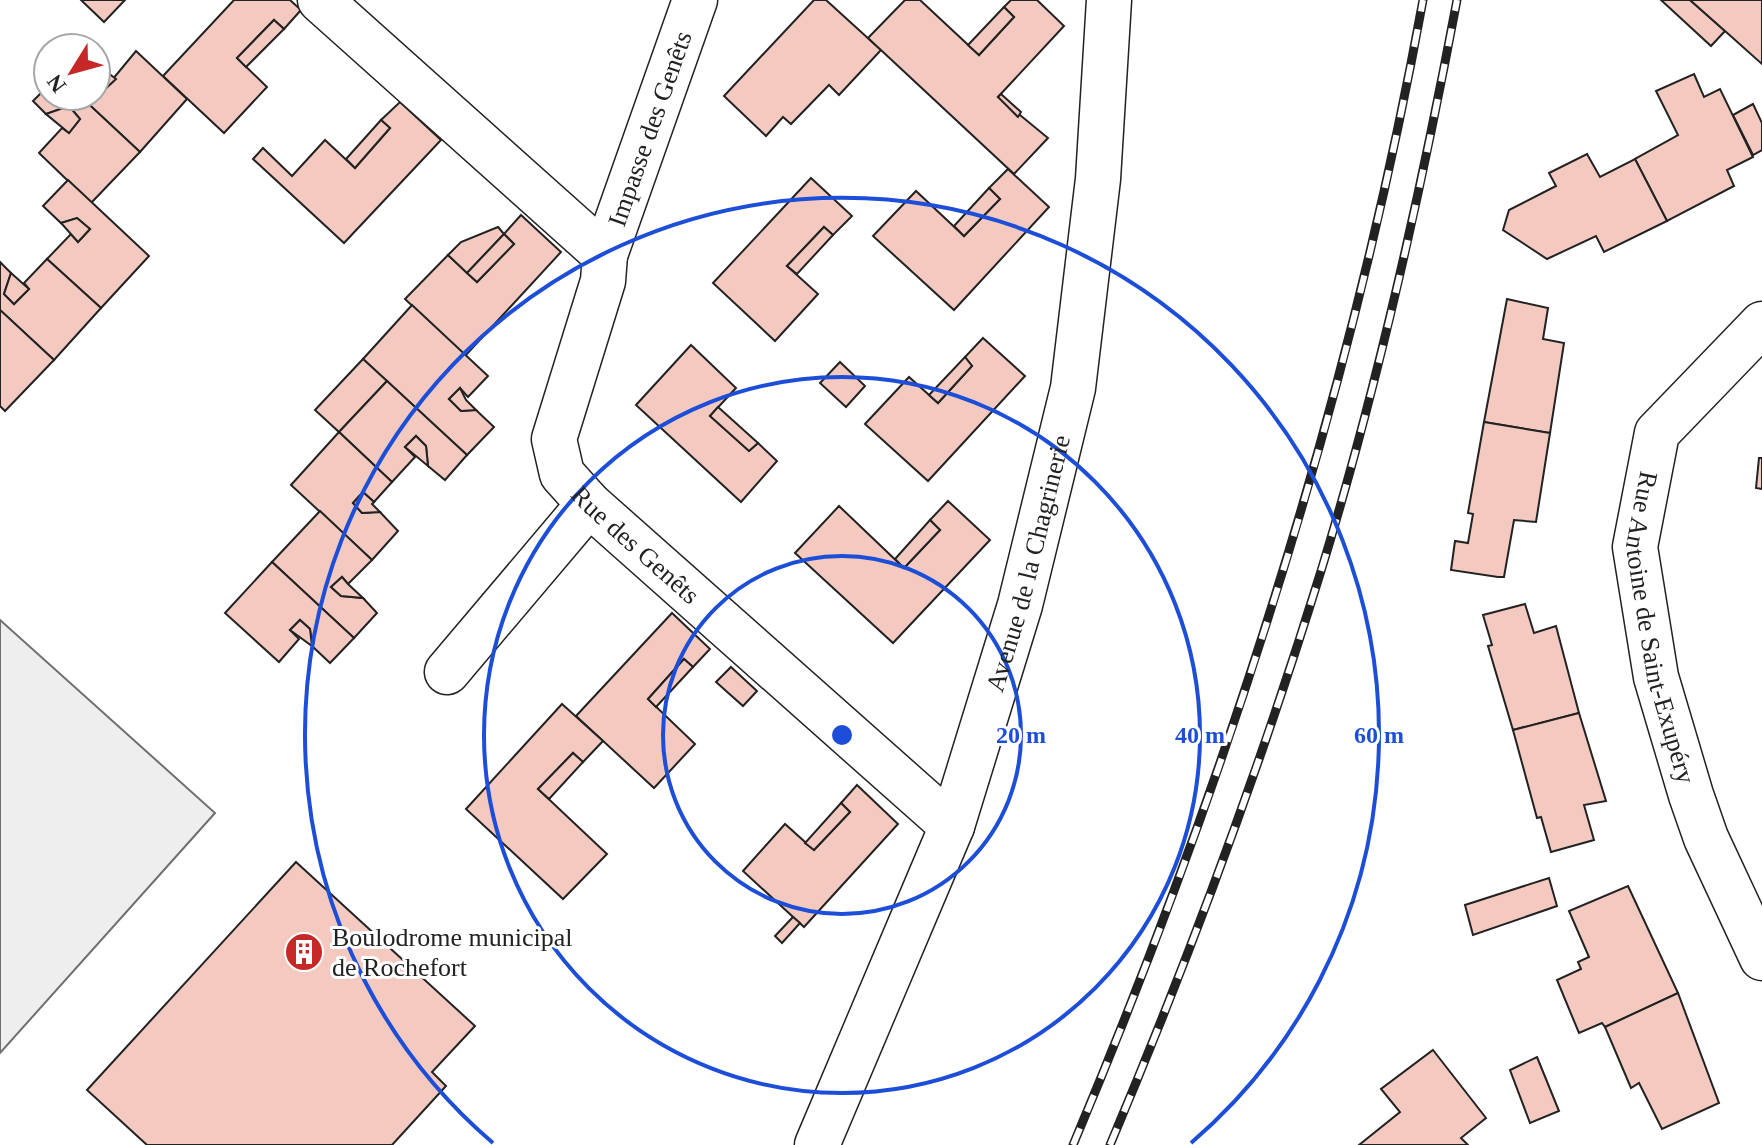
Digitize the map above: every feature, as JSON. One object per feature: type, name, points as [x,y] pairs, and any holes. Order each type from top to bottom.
[{"type":"street","points":[[320,0],[605,255]]},
{"type":"street","name":"Impasse des Genêts","points":[[605,255],[695,0]]},
{"type":"street","name":"Avenue de la Chagrinerie","points":[[817,1145],[952,826],[1020,605],[1073,388],[1098,179],[1109,0]]},
{"type":"street","name":"Rue des Genêts","points":[[605,255],[603,281],[554,439],[562,474],[589,504],[952,826]]},
{"type":"street","name":"Rue Antoine de Saint-Exupéry","points":[[1762,324],[1657,433],[1635,547],[1656,677],[1687,780],[1706,838],[1762,958]]},
{"type":"street","points":[[447,672],[589,504]]},
{"type":"shaded area","points":[[0,620],[215,813],[0,1053]]},
{"type":"building","points":[[81,0],[125,0],[104,22]]},
{"type":"building","points":[[234,0],[290,0],[301,10],[284,29],[274,20],[237,58],[267,87],[224,133],[163,76]]},
{"type":"building","points":[[814,0],[826,0],[881,50],[839,95],[829,85],[791,124],[783,117],[766,136],[724,96]]},
{"type":"building","points":[[905,0],[920,0],[979,55],[1014,17],[1004,7],[1011,0],[1037,0],[1064,26],[998,97],[1048,138],[1014,174],[868,38]]},
{"type":"building","points":[[1661,0],[1690,0],[1725,31],[1711,46]]},
{"type":"building","points":[[1690,0],[1762,0],[1762,64],[1725,31]]},
{"type":"building","points":[[1004,7],[1014,17],[979,55],[968,45]]},
{"type":"building","points":[[274,20],[284,29],[246,67],[237,58]]},
{"type":"building","points":[[136,51],[187,99],[140,152],[97,112],[112,112],[112,80]]},
{"type":"building","points":[[1694,74],[1704,97],[1720,89],[1753,157],[1727,170],[1734,186],[1667,221],[1635,159],[1678,135],[1656,91]]},
{"type":"building","points":[[1001,94],[1021,112],[1018,117],[998,97]]},
{"type":"building","points":[[400,102],[441,140],[344,243],[253,159],[263,148],[292,176],[325,140],[355,168],[390,128],[381,120]]},
{"type":"building","points":[[1753,104],[1762,123],[1762,150],[1753,155],[1733,115]]},
{"type":"building","points":[[74,112],[97,112],[140,152],[91,203],[39,153],[62,128],[69,133],[80,119]]},
{"type":"building","points":[[74,112],[80,119],[69,133],[46,114]]},
{"type":"building","points":[[381,120],[390,128],[355,168],[346,159]]},
{"type":"building","points":[[1587,154],[1600,177],[1635,159],[1667,221],[1604,252],[1596,236],[1547,259],[1503,230],[1509,210],[1556,186],[1549,173]]},
{"type":"building","points":[[1008,169],[1049,207],[954,310],[873,236],[916,191],[964,236],[1000,199],[989,188]]},
{"type":"building","points":[[811,178],[852,216],[833,235],[824,227],[787,266],[818,294],[775,341],[713,283]]},
{"type":"building","points":[[68,180],[149,256],[101,308],[47,259],[71,234],[78,242],[90,229],[77,218],[61,223],[43,206]]},
{"type":"building","points":[[989,188],[1000,199],[964,236],[954,226]]},
{"type":"building","points":[[521,215],[561,252],[465,356],[405,299],[448,255],[477,282],[514,244],[504,234]]},
{"type":"building","points":[[77,218],[90,229],[78,242],[61,223]]},
{"type":"building","points":[[498,227],[504,234],[467,273],[448,255],[461,242]]},
{"type":"building","points":[[824,227],[833,235],[797,274],[787,266]]},
{"type":"building","points":[[504,234],[514,244],[477,282],[467,273]]},
{"type":"building","points":[[47,259],[101,308],[54,360],[0,310],[0,262],[11,273],[4,294],[14,304],[29,289],[24,283]]},
{"type":"building","points":[[11,273],[29,289],[14,304],[4,294]]},
{"type":"building","points":[[1507,299],[1548,308],[1543,339],[1564,343],[1550,433],[1484,422]]},
{"type":"building","points":[[412,305],[488,376],[468,397],[460,388],[449,399],[461,411],[476,410],[494,427],[467,455],[363,359]]},
{"type":"building","points":[[0,310],[54,360],[5,411],[0,406]]},
{"type":"building","points":[[983,338],[1025,376],[928,481],[865,424],[909,377],[938,403],[972,366],[965,357]]},
{"type":"building","points":[[691,345],[736,388],[710,416],[749,451],[758,443],[777,461],[741,502],[636,405]]},
{"type":"building","points":[[965,357],[972,366],[938,403],[929,395]]},
{"type":"building","points":[[363,359],[387,381],[339,432],[315,410]]},
{"type":"building","points":[[840,362],[865,386],[846,407],[820,383]]},
{"type":"building","points":[[387,381],[467,455],[445,480],[428,466],[426,446],[416,436],[405,447],[415,457],[392,482],[339,432]]},
{"type":"building","points":[[460,388],[476,410],[461,411],[449,399]]},
{"type":"building","points":[[718,407],[758,443],[749,451],[710,416]]},
{"type":"building","points":[[1484,422],[1550,433],[1536,522],[1514,520],[1504,577],[1451,570],[1455,541],[1468,543],[1473,514],[1468,513]]},
{"type":"building","points":[[339,432],[392,482],[374,502],[363,492],[353,503],[362,513],[380,512],[398,531],[372,560],[291,485]]},
{"type":"building","points":[[416,436],[426,446],[428,466],[405,447]]},
{"type":"building","points":[[1759,458],[1762,458],[1762,489],[1756,488]]},
{"type":"building","points":[[363,492],[380,512],[362,513],[353,503]]},
{"type":"building","points":[[948,501],[990,540],[893,643],[795,553],[839,506],[904,568],[940,530],[930,520]]},
{"type":"building","points":[[320,511],[372,560],[348,584],[342,577],[331,587],[341,596],[363,598],[377,613],[354,638],[272,562]]},
{"type":"building","points":[[930,520],[940,530],[904,568],[895,559]]},
{"type":"building","points":[[272,562],[354,638],[330,663],[312,646],[310,629],[300,620],[290,630],[299,639],[279,662],[225,613]]},
{"type":"building","points":[[342,577],[363,598],[341,596],[331,587]]},
{"type":"building","points":[[1525,604],[1534,633],[1556,626],[1579,713],[1513,730],[1488,646],[1492,645],[1483,615]]},
{"type":"building","points":[[672,613],[710,649],[693,667],[684,659],[648,699],[695,744],[654,788],[576,716]]},
{"type":"building","points":[[300,620],[310,629],[312,646],[290,630]]},
{"type":"building","points":[[684,659],[693,667],[656,707],[648,699]]},
{"type":"building","points":[[731,667],[757,691],[743,706],[716,682]]},
{"type":"building","points":[[562,704],[603,741],[583,762],[573,753],[538,789],[607,854],[563,899],[466,809]]},
{"type":"building","points":[[1579,713],[1606,801],[1584,805],[1594,840],[1551,852],[1541,817],[1537,818],[1513,730]]},
{"type":"building","points":[[573,753],[583,762],[549,799],[538,789]]},
{"type":"building","points":[[857,785],[898,824],[804,927],[743,871],[785,824],[814,850],[850,812],[841,803]]},
{"type":"building","points":[[841,803],[850,812],[814,850],[805,843]]},
{"type":"building","name":"Boulodrome municipal de Rochefort","points":[[296,862],[475,1026],[432,1072],[446,1086],[392,1145],[147,1145],[87,1090]]},
{"type":"building","points":[[1549,878],[1557,906],[1473,935],[1465,905]]},
{"type":"building","points":[[1628,886],[1678,993],[1605,1027],[1602,1023],[1579,1033],[1557,980],[1581,969],[1578,962],[1589,957],[1569,911]]},
{"type":"building","points":[[793,917],[800,923],[782,943],[775,936]]},
{"type":"building","points":[[1678,993],[1719,1103],[1662,1129],[1639,1083],[1631,1088],[1605,1027]]},
{"type":"building","points":[[1433,1050],[1486,1118],[1461,1138],[1468,1145],[1359,1145],[1400,1112],[1381,1089]]},
{"type":"building","points":[[1537,1057],[1559,1111],[1530,1123],[1510,1070]]},
{"type":"railway","points":[[1073,1145],[1183,866],[1280,582],[1360,294],[1394,148],[1423,0]]},
{"type":"railway","points":[[1110,1145],[1223,861],[1321,571],[1397,288],[1457,0]]},
{"type":"place","name":"Boulodrome municipal de Rochefort","points":[[304,952]]}]
